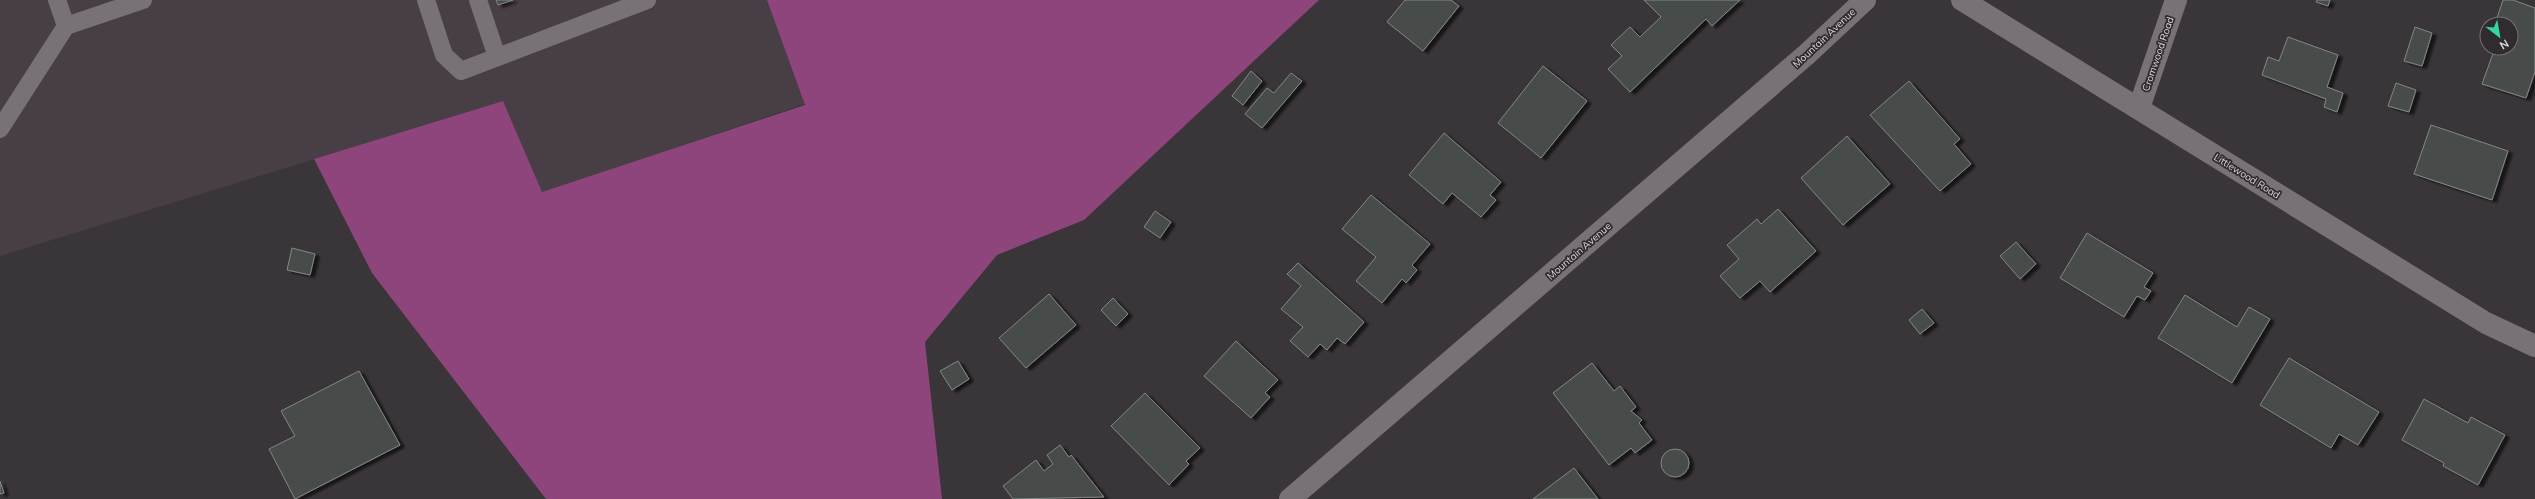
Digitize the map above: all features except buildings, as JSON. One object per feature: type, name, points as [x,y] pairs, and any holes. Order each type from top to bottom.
[{"type":"street","name":"Mountain Avenue","points":[[1290,499],[1806,55],[1865,0]]},
{"type":"street","name":"Littlewood Road","points":[[1962,0],[2486,323],[2535,346]]},
{"type":"street","name":"Cromwood Road","points":[[2139,108],[2176,0]]},
{"type":"lane","points":[[57,0],[66,26]]},
{"type":"lane","points":[[0,129],[66,26],[143,0]]},
{"type":"lane","points":[[426,0],[444,55],[461,71],[647,0]]},
{"type":"lane","points":[[478,0],[497,57]]},
{"type":"shaded area","points":[[0,0],[767,0],[805,104],[542,193],[503,101],[0,256]]},
{"type":"shaded area","points":[[767,0],[1319,0],[1084,220],[997,255],[925,342],[942,499],[546,499],[372,273],[314,159],[503,101],[542,192],[805,105]]}]
